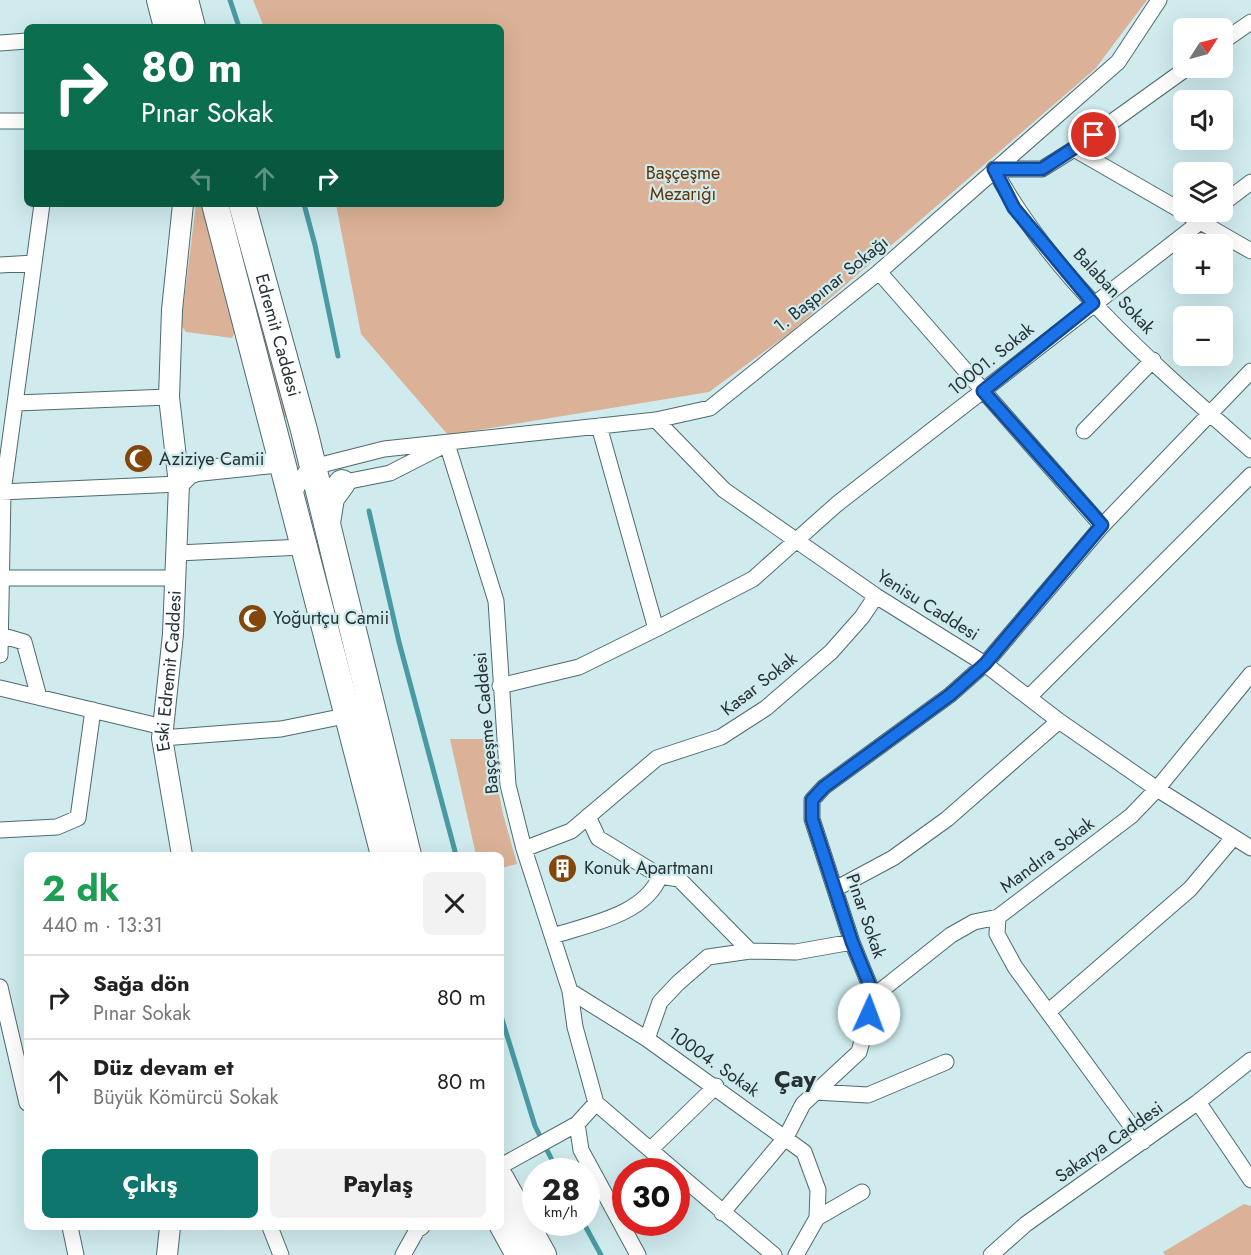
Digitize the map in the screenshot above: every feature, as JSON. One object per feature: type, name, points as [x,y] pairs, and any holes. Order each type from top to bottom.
[{"type":"highway","points":[[160,0],[166,24]]},
{"type":"highway","points":[[185,0],[191,24]]},
{"type":"highway","name":"Edremit Caddesi","points":[[216,207],[312,477]]},
{"type":"highway","name":"Edremit Caddesi","points":[[243,207],[304,430],[312,477]]},
{"type":"highway","points":[[312,477],[328,507],[327,529],[407,852]]},
{"type":"highway","points":[[312,477],[303,547],[383,852]]},
{"type":"highway","points":[[505,1168],[543,1255]]},
{"type":"highway","points":[[504,1228],[519,1255]]},
{"type":"street","name":"1. Başpınar Sokağı","points":[[312,477],[384,449],[656,420],[710,408],[879,272],[1118,62],[1159,0]]},
{"type":"street","points":[[1233,34],[1251,22]]},
{"type":"street","points":[[0,43],[24,40]]},
{"type":"street","points":[[994,169],[1042,169],[1074,149],[1173,78]]},
{"type":"street","points":[[0,121],[24,121]]},
{"type":"street","points":[[1074,149],[1173,206]]},
{"type":"street","name":"Balaban Sokak","points":[[994,169],[1014,208],[1093,303],[1251,450]]},
{"type":"street","points":[[1233,196],[1251,182]]},
{"type":"street","points":[[0,655],[1,492],[16,403],[42,207]]},
{"type":"street","name":"Eski Edremit Caddesi","points":[[182,852],[163,732],[178,553],[179,484],[169,397],[172,310],[183,207]]},
{"type":"street","points":[[1200,222],[1251,251]]},
{"type":"street","name":"10001. Sokak","points":[[500,686],[579,667],[753,579],[795,540],[1093,303],[1200,222]]},
{"type":"street","points":[[0,265],[34,263]]},
{"type":"street","points":[[879,272],[1102,525]]},
{"type":"street","points":[[1084,431],[1153,360]]},
{"type":"street","points":[[985,664],[1102,525],[1251,371]]},
{"type":"street","points":[[16,403],[169,397]]},
{"type":"street","name":"Yenisu Caddesi","points":[[656,420],[724,490],[876,596],[985,664],[1059,721],[1157,789],[1251,848]]},
{"type":"street","points":[[599,426],[656,629]]},
{"type":"street","points":[[1,492],[179,484],[189,474],[197,471],[312,477],[390,473],[447,444]]},
{"type":"street","name":"Başçeşme Caddesi","points":[[447,444],[496,601],[508,785],[524,849],[570,991],[575,1028],[596,1103]]},
{"type":"street","points":[[1029,697],[1251,475]]},
{"type":"street","points":[[178,553],[303,547]]},
{"type":"street","points":[[2,578],[176,578]]},
{"type":"street","name":"Kasar Sokak","points":[[524,849],[571,831],[657,758],[721,737],[766,708],[831,652],[876,596]]},
{"type":"street","points":[[0,635],[24,642],[39,697]]},
{"type":"street","name":"Pınar Sokak","points":[[874,996],[852,942],[837,888],[812,819],[812,800],[824,787],[950,695],[985,664]]},
{"type":"street","name":"Mandıra Sokak","points":[[1143,1142],[1015,967],[997,934],[998,917],[1131,816],[1157,789],[1251,674]]},
{"type":"street","points":[[0,688],[93,710],[163,732],[280,729],[335,718]]},
{"type":"street","points":[[0,830],[57,827],[78,818],[93,710]]},
{"type":"street","points":[[837,888],[893,858],[947,819],[1059,721]]},
{"type":"street","points":[[588,816],[598,838],[660,876],[680,879],[750,951]]},
{"type":"street","points":[[1048,1012],[1190,889],[1233,838]]},
{"type":"street","points":[[553,936],[622,912],[642,902],[656,887],[660,876]]},
{"type":"street","points":[[722,1213],[786,1137],[803,1104],[859,1052],[874,996],[951,934],[974,922],[998,917]]},
{"type":"street","points":[[647,1038],[660,1002],[708,957],[750,951],[796,952],[852,942]]},
{"type":"street","points":[[0,987],[24,1090]]},
{"type":"street","name":"10004. Sokak","points":[[570,991],[647,1038],[804,1152],[818,1190],[817,1218]]},
{"type":"street","name":"Sakarya Caddesi","points":[[992,1254],[1026,1224],[1198,1102],[1251,1060]]},
{"type":"street","points":[[815,1092],[868,1095],[946,1062]]},
{"type":"street","points":[[651,1149],[716,1086]]},
{"type":"street","points":[[1198,1102],[1251,1180]]},
{"type":"street","points":[[505,1168],[577,1124],[596,1103],[661,1158]]},
{"type":"street","points":[[577,1124],[581,1150],[638,1255]]},
{"type":"street","points":[[690,1184],[773,1255]]},
{"type":"street","points":[[796,1255],[817,1218],[862,1192]]},
{"type":"street","points":[[71,1230],[76,1255]]},
{"type":"street","points":[[167,1255],[170,1230]]},
{"type":"street","points":[[271,1230],[281,1255]]},
{"type":"street","points":[[403,1255],[417,1230]]},
{"type":"green space","name":"Başçeşme Mezarığı","points":[[253,0],[1147,0],[1095,69],[791,332],[709,392],[448,435],[361,334],[337,207],[504,207],[504,24],[263,24]]},
{"type":"green space","points":[[196,207],[205,207],[235,332],[232,338],[186,332],[181,325]]},
{"type":"green space","points":[[229,207],[233,207],[288,417],[284,418]]},
{"type":"green space","points":[[450,739],[488,739],[503,814],[517,864],[504,867],[504,852],[475,852]]},
{"type":"green space","points":[[1244,1204],[1251,1206],[1251,1255],[1165,1255],[1163,1252]]},
{"type":"waterway","points":[[230,0],[238,24]]},
{"type":"waterway","points":[[305,207],[338,356]]},
{"type":"waterway","points":[[369,511],[399,642],[455,852]]},
{"type":"waterway","points":[[504,1026],[535,1126],[551,1158]]},
{"type":"waterway","points":[[591,1236],[601,1255]]},
{"type":"place","name":"Aziziye Camii","points":[[138,459]]},
{"type":"place","name":"Yoğurtçu Camii","points":[[252,618]]},
{"type":"place","name":"Konuk Apartmanı","points":[[563,868]]},
{"type":"district","name":"Çay","points":[[795,1078]]},
{"type":"route","points":[[869,1014],[874,996],[852,942],[837,888],[812,819],[812,800],[824,787],[950,695],[985,664],[1102,525],[983,391],[1093,303],[1014,208],[994,169],[1042,169],[1094,135]]}]
